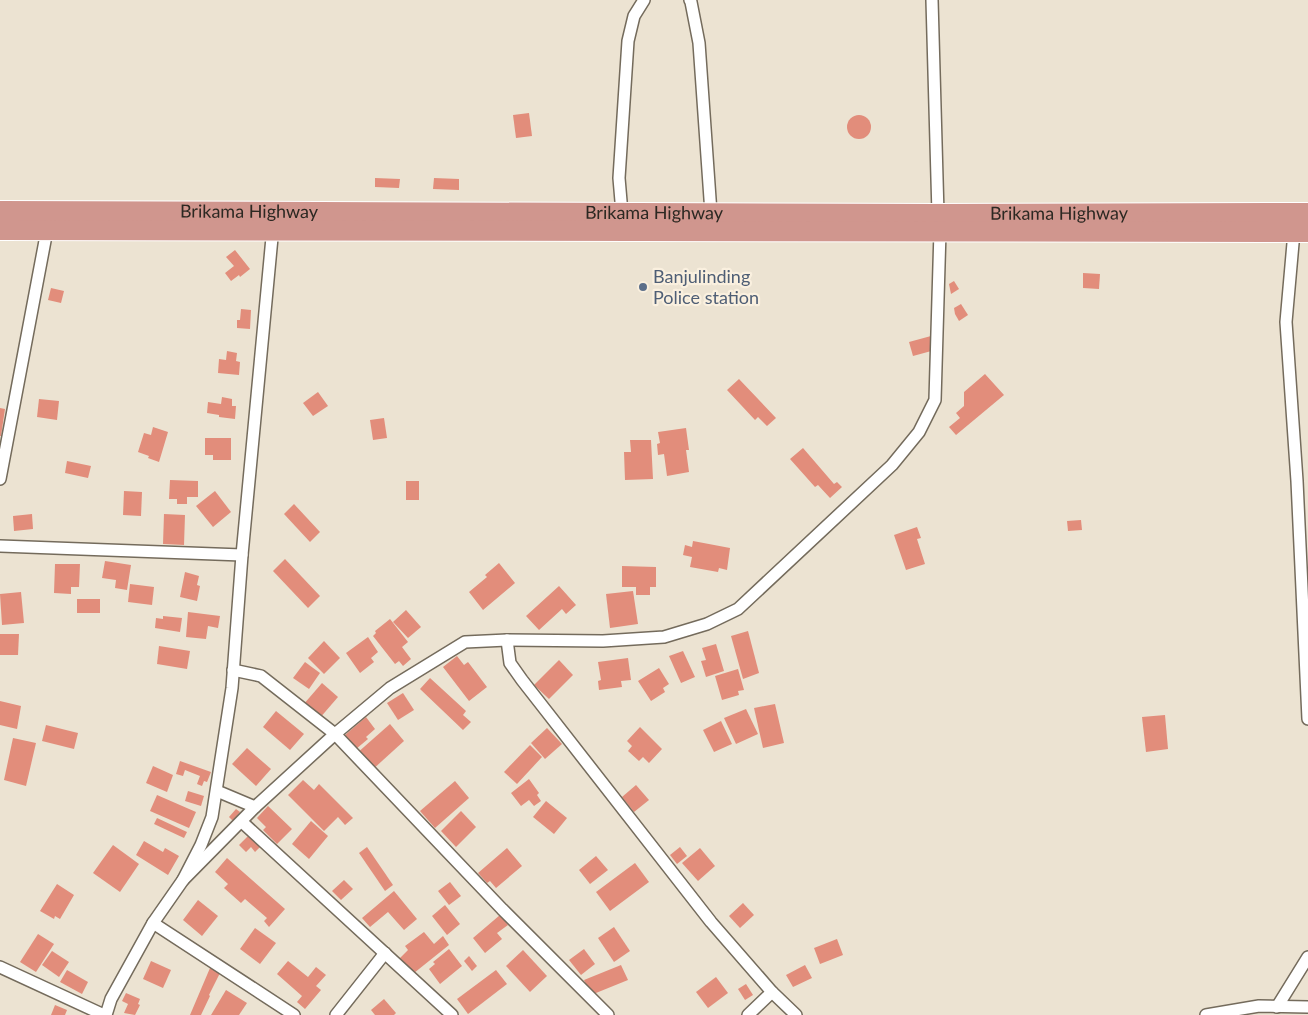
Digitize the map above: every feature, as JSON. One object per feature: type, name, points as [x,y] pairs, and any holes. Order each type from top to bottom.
[{"type":"highway","name":"Brikama Highway","points":[[0,211],[49,221]]},
{"type":"highway","name":"Brikama Highway","points":[[525,222],[622,213],[711,214],[799,222]]},
{"type":"highway","name":"Brikama Highway","points":[[0,230],[49,221],[939,222],[1308,213]]},
{"type":"highway","name":"Brikama Highway","points":[[939,222],[1301,232]]},
{"type":"street","points":[[622,213],[619,178],[628,41],[634,16],[644,0]]},
{"type":"street","points":[[690,0],[699,43],[711,214]]},
{"type":"street","points":[[182,880],[255,807],[335,734],[390,688],[466,642],[507,640],[603,641],[664,637],[707,624],[738,609],[892,465],[919,432],[935,400],[939,222],[932,0]]},
{"type":"street","points":[[0,479],[49,221]]},
{"type":"street","points":[[0,967],[105,1015],[111,999],[153,922],[182,880],[212,817],[233,670],[273,221]]},
{"type":"street","points":[[1301,232],[1286,322],[1297,481],[1308,719]]},
{"type":"street","points":[[0,546],[242,555]]},
{"type":"street","points":[[507,640],[510,663],[522,680],[711,922],[772,992],[796,1015]]},
{"type":"street","points":[[233,670],[261,676],[335,734],[502,909],[608,1015]]},
{"type":"street","points":[[217,791],[255,807]]},
{"type":"street","points":[[242,822],[452,1015]]},
{"type":"street","points":[[153,922],[294,1015]]},
{"type":"street","points":[[336,1015],[385,953]]},
{"type":"street","points":[[1277,1006],[1308,957]]},
{"type":"street","points":[[748,1015],[772,992]]},
{"type":"street","points":[[1206,1015],[1259,1006],[1308,1007]]},
{"type":"building","points":[[529,113],[532,136],[516,138],[513,115]]},
{"type":"building","points":[[859,115],[864,116],[870,122],[870,132],[864,138],[859,139],[854,138],[848,132],[847,127],[848,122],[854,116]]},
{"type":"building","points":[[375,178],[400,179],[399,188],[375,187]]},
{"type":"building","points":[[434,178],[459,179],[459,190],[433,189]]},
{"type":"building","points":[[235,250],[250,269],[231,281],[225,273],[234,266],[226,257]]},
{"type":"building","points":[[1083,273],[1100,274],[1099,289],[1083,288]]},
{"type":"building","points":[[954,281],[959,289],[951,294],[949,284]]},
{"type":"building","points":[[51,288],[64,291],[61,303],[48,300]]},
{"type":"building","points":[[961,304],[968,315],[959,321],[954,308]]},
{"type":"building","points":[[241,309],[251,310],[250,329],[237,328],[237,320],[240,320]]},
{"type":"building","points":[[931,336],[935,350],[913,356],[909,342]]},
{"type":"building","points":[[227,351],[237,353],[236,361],[240,362],[239,375],[218,373],[219,359],[226,360]]},
{"type":"building","points":[[985,374],[1004,395],[956,435],[949,427],[960,418],[956,413],[964,406],[964,392]]},
{"type":"building","points":[[739,379],[776,418],[767,426],[758,417],[755,420],[727,390]]},
{"type":"building","points":[[318,392],[328,406],[313,416],[303,403]]},
{"type":"building","points":[[222,397],[232,399],[232,406],[236,406],[235,419],[207,413],[208,402],[221,404]]},
{"type":"building","points":[[39,399],[59,401],[57,420],[37,417]]},
{"type":"building","points":[[0,408],[5,409],[1,436],[0,436]]},
{"type":"building","points":[[384,418],[387,438],[373,440],[370,420]]},
{"type":"building","points":[[153,427],[168,432],[159,462],[138,452],[144,433],[151,435]]},
{"type":"building","points":[[686,428],[689,472],[667,476],[664,454],[658,455],[657,444],[660,443],[658,432]]},
{"type":"building","points":[[205,438],[231,438],[231,460],[213,460],[213,455],[205,455]]},
{"type":"building","points":[[630,440],[651,440],[653,479],[625,480],[624,452],[631,452]]},
{"type":"building","points":[[803,448],[834,484],[837,482],[842,487],[830,498],[818,485],[815,487],[790,459]]},
{"type":"building","points":[[67,461],[91,466],[88,478],[65,473]]},
{"type":"building","points":[[170,480],[198,481],[198,497],[187,497],[187,504],[177,504],[177,499],[169,499]]},
{"type":"building","points":[[406,481],[419,481],[419,500],[406,500]]},
{"type":"building","points":[[124,491],[142,492],[141,516],[123,515]]},
{"type":"building","points":[[215,491],[231,512],[213,527],[196,506]]},
{"type":"building","points":[[294,504],[320,532],[310,542],[284,514]]},
{"type":"building","points":[[32,514],[33,529],[14,531],[13,516]]},
{"type":"building","points":[[164,514],[185,515],[184,545],[163,544]]},
{"type":"building","points":[[1081,520],[1082,530],[1068,531],[1067,521]]},
{"type":"building","points":[[917,527],[921,538],[917,539],[925,564],[906,570],[894,535]]},
{"type":"building","points":[[693,541],[730,548],[727,570],[719,568],[718,572],[690,567],[692,557],[683,555],[685,545],[692,547]]},
{"type":"building","points":[[285,559],[320,596],[308,608],[273,571]]},
{"type":"building","points":[[105,561],[131,565],[127,590],[115,588],[116,580],[102,578]]},
{"type":"building","points":[[499,563],[515,583],[483,610],[469,592],[487,577],[485,575]]},
{"type":"building","points":[[55,564],[80,564],[79,587],[71,587],[71,594],[54,593]]},
{"type":"building","points":[[622,566],[656,567],[656,587],[650,587],[650,595],[636,595],[636,587],[622,587]]},
{"type":"building","points":[[185,572],[199,576],[197,585],[200,586],[197,601],[180,597]]},
{"type":"building","points":[[130,584],[154,587],[152,605],[128,602]]},
{"type":"building","points":[[559,586],[576,605],[566,614],[562,609],[539,630],[526,616]]},
{"type":"building","points":[[633,591],[638,624],[610,628],[606,594]]},
{"type":"building","points":[[21,592],[24,623],[2,625],[0,594]]},
{"type":"building","points":[[77,599],[100,599],[100,613],[77,613]]},
{"type":"building","points":[[406,610],[421,627],[408,638],[393,622]]},
{"type":"building","points":[[188,612],[220,616],[218,628],[208,626],[206,639],[186,637]]},
{"type":"building","points":[[163,616],[182,618],[180,632],[155,628],[156,618],[163,619]]},
{"type":"building","points":[[390,619],[408,642],[402,647],[411,659],[403,666],[399,661],[395,664],[373,636],[376,633],[375,631]]},
{"type":"building","points":[[748,631],[759,673],[743,679],[731,636]]},
{"type":"building","points":[[0,634],[19,634],[18,655],[0,655]]},
{"type":"building","points":[[368,637],[378,652],[371,658],[374,662],[360,673],[346,653]]},
{"type":"building","points":[[324,641],[340,658],[324,674],[308,658]]},
{"type":"building","points":[[716,644],[724,671],[706,677],[701,661],[706,660],[702,648]]},
{"type":"building","points":[[159,646],[190,651],[187,669],[157,664]]},
{"type":"building","points":[[683,651],[695,677],[681,683],[669,656]]},
{"type":"building","points":[[457,656],[464,665],[468,662],[487,687],[469,701],[443,667]]},
{"type":"building","points":[[628,658],[631,680],[621,681],[622,687],[599,690],[598,681],[601,680],[598,662]]},
{"type":"building","points":[[559,660],[573,675],[549,699],[534,685]]},
{"type":"building","points":[[305,662],[320,673],[309,689],[293,678]]},
{"type":"building","points":[[659,668],[669,684],[663,688],[665,692],[651,701],[638,681]]},
{"type":"building","points":[[738,669],[744,690],[738,691],[739,695],[722,700],[715,676]]},
{"type":"building","points":[[430,678],[466,711],[463,715],[471,722],[463,730],[420,689]]},
{"type":"building","points":[[322,683],[338,697],[319,719],[303,705]]},
{"type":"building","points":[[403,693],[414,710],[398,720],[387,703]]},
{"type":"building","points":[[0,701],[21,706],[17,729],[0,725]]},
{"type":"building","points":[[775,704],[784,743],[763,748],[754,708]]},
{"type":"building","points":[[746,709],[758,734],[736,744],[724,718]]},
{"type":"building","points":[[276,711],[304,734],[290,750],[263,727]]},
{"type":"building","points":[[1165,715],[1168,749],[1146,752],[1142,717]]},
{"type":"building","points":[[366,717],[375,729],[366,737],[368,739],[356,749],[345,735]]},
{"type":"building","points":[[721,721],[732,744],[714,752],[703,730]]},
{"type":"building","points":[[390,724],[404,741],[371,771],[356,754]]},
{"type":"building","points":[[46,725],[78,733],[74,749],[42,741]]},
{"type":"building","points":[[640,727],[662,749],[649,763],[643,757],[639,761],[628,751],[632,746],[627,741]]},
{"type":"building","points":[[547,728],[562,744],[545,759],[531,743]]},
{"type":"building","points":[[13,738],[36,743],[26,786],[4,780]]},
{"type":"building","points":[[530,745],[542,757],[517,784],[504,772]]},
{"type":"building","points":[[247,748],[271,769],[256,786],[232,764]]},
{"type":"building","points":[[180,761],[211,772],[207,782],[204,781],[202,786],[197,784],[200,776],[185,770],[183,776],[176,774]]},
{"type":"building","points":[[153,766],[173,775],[167,792],[146,783]]},
{"type":"building","points":[[529,779],[539,793],[537,795],[541,801],[534,806],[529,800],[521,806],[511,793]]},
{"type":"building","points":[[303,780],[314,790],[319,784],[353,818],[345,825],[338,817],[324,831],[288,795]]},
{"type":"building","points":[[455,781],[469,798],[435,828],[420,811]]},
{"type":"building","points":[[636,785],[649,800],[634,812],[622,797]]},
{"type":"building","points":[[188,791],[204,796],[201,806],[185,801]]},
{"type":"building","points":[[157,795],[196,812],[189,828],[150,811]]},
{"type":"building","points":[[546,801],[567,818],[554,834],[533,817]]},
{"type":"building","points":[[268,806],[292,829],[277,844],[263,830],[266,827],[257,818]]},
{"type":"building","points":[[236,809],[240,812],[233,821],[229,817]]},
{"type":"building","points":[[461,811],[476,827],[456,847],[441,831]]},
{"type":"building","points":[[157,818],[187,832],[184,838],[154,824]]},
{"type":"building","points":[[311,821],[328,836],[309,859],[292,844]]},
{"type":"building","points":[[249,835],[261,846],[255,852],[251,847],[246,852],[239,845]]},
{"type":"building","points":[[144,841],[163,852],[165,848],[179,856],[168,875],[136,855]]},
{"type":"building","points":[[113,845],[139,864],[120,892],[93,873]]},
{"type":"building","points":[[367,847],[393,885],[385,891],[359,853]]},
{"type":"building","points":[[680,847],[687,856],[677,864],[670,855]]},
{"type":"building","points":[[507,848],[522,866],[496,888],[490,881],[487,883],[478,873]]},
{"type":"building","points":[[700,848],[715,866],[698,881],[682,863]]},
{"type":"building","points":[[596,856],[608,870],[590,884],[579,870]]},
{"type":"building","points":[[227,858],[285,909],[269,927],[264,921],[267,918],[245,899],[241,903],[224,888],[228,884],[215,872]]},
{"type":"building","points":[[635,863],[649,882],[610,911],[596,892]]},
{"type":"building","points":[[344,880],[353,889],[341,900],[332,891]]},
{"type":"building","points":[[450,882],[461,896],[449,905],[438,891]]},
{"type":"building","points":[[57,884],[74,895],[60,919],[55,916],[54,919],[40,911]]},
{"type":"building","points":[[394,891],[417,919],[404,930],[388,912],[370,927],[362,918]]},
{"type":"building","points":[[198,900],[218,916],[202,936],[183,920]]},
{"type":"building","points":[[743,903],[754,915],[740,928],[729,916]]},
{"type":"building","points":[[445,905],[460,924],[447,935],[432,916]]},
{"type":"building","points":[[500,915],[508,925],[497,933],[502,939],[485,953],[473,938]]},
{"type":"building","points":[[614,927],[630,951],[614,962],[598,938]]},
{"type":"building","points":[[255,928],[276,943],[260,964],[240,949]]},
{"type":"building","points":[[424,932],[434,944],[443,936],[449,945],[414,973],[399,959],[408,950],[405,946]]},
{"type":"building","points":[[38,934],[54,944],[36,972],[20,962]]},
{"type":"building","points":[[837,939],[843,955],[820,964],[814,948]]},
{"type":"building","points":[[449,949],[462,966],[440,984],[429,969],[435,964],[433,962]]},
{"type":"building","points":[[584,949],[595,964],[581,975],[569,960]]},
{"type":"building","points":[[523,950],[547,976],[530,992],[506,966]]},
{"type":"building","points":[[52,951],[69,962],[59,977],[42,965]]},
{"type":"building","points":[[469,956],[477,966],[472,971],[464,961]]},
{"type":"building","points":[[151,961],[171,970],[163,988],[143,979]]},
{"type":"building","points":[[288,961],[308,977],[316,967],[326,975],[316,986],[321,990],[305,1009],[297,1002],[302,996],[277,974]]},
{"type":"building","points":[[621,965],[628,980],[591,995],[584,980]]},
{"type":"building","points":[[805,965],[812,978],[793,987],[786,975]]},
{"type":"building","points":[[210,968],[220,973],[201,1015],[190,1015]]},
{"type":"building","points":[[67,970],[88,982],[82,994],[60,982]]},
{"type":"building","points":[[496,970],[507,984],[468,1014],[457,999]]},
{"type":"building","points":[[716,977],[728,993],[708,1008],[696,992]]},
{"type":"building","points":[[746,984],[753,995],[745,1000],[738,989]]},
{"type":"building","points":[[226,990],[247,1003],[239,1015],[211,1015]]},
{"type":"building","points":[[126,993],[140,999],[138,1004],[140,1005],[135,1015],[124,1013],[128,1004],[122,1001]]},
{"type":"building","points":[[384,999],[396,1013],[394,1015],[375,1015],[371,1010]]},
{"type":"building","points":[[55,1005],[67,1010],[65,1015],[51,1015]]},
{"type":"place","name":"Banjulinding Police station","points":[[643,287]]}]
